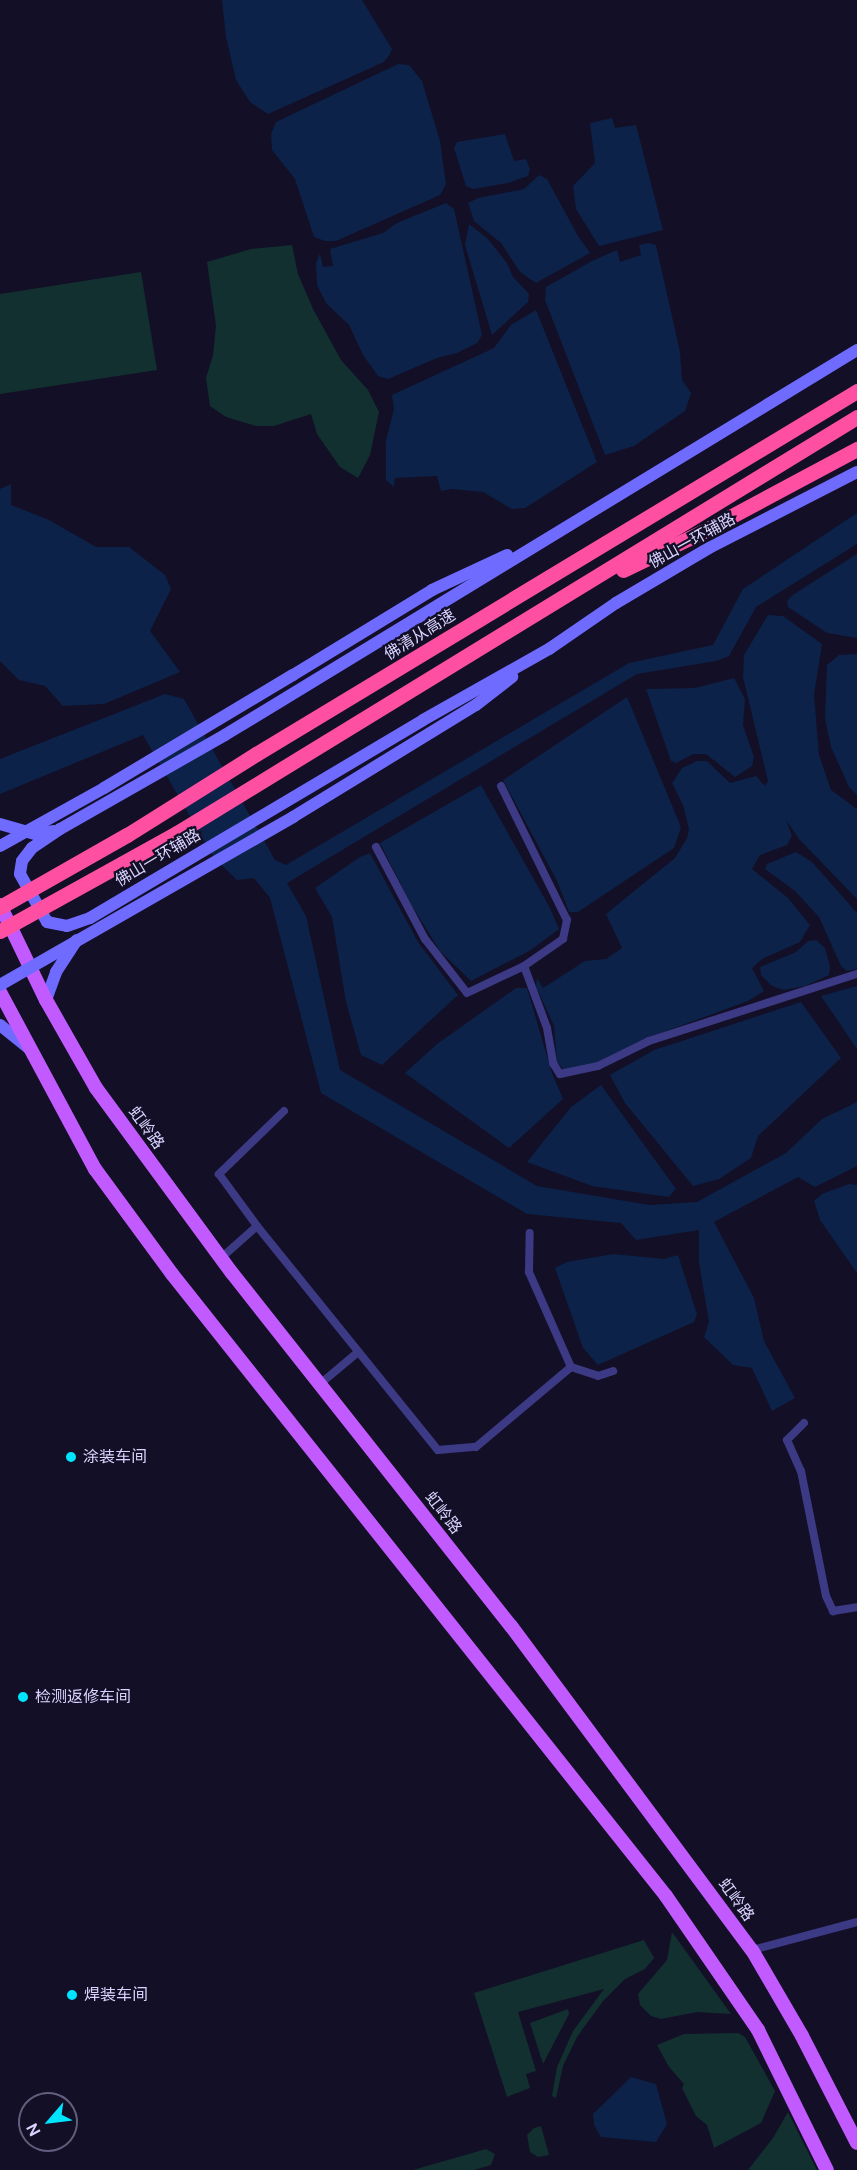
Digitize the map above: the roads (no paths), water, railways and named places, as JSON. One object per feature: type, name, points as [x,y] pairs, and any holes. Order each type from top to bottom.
[{"type":"highway","name":"佛清从高速","points":[[0,906],[127,834],[256,753],[857,391]]},
{"type":"highway","points":[[0,931],[177,833],[857,417]]},
{"type":"highway","points":[[547,606],[702,532],[857,449]]},
{"type":"main road","points":[[0,846],[114,782],[432,590],[562,528],[857,350]]},
{"type":"main road","name":"佛山一环辅路","points":[[0,985],[293,817],[476,705],[549,649],[616,603],[709,548],[857,472]]},
{"type":"main road","name":"佛山一环辅路","points":[[549,649],[90,918],[67,926],[47,922],[20,874],[22,861],[32,848],[60,829],[160,774],[562,528]]},
{"type":"main road","points":[[0,824],[36,834],[60,829]]},
{"type":"main road","name":"虹岭路","points":[[0,906],[46,1000],[96,1088],[221,1258],[511,1626],[752,1950],[802,2036],[857,2143]]},
{"type":"main road","points":[[46,1000],[56,972],[90,918]]},
{"type":"main road","points":[[0,992],[28,1048],[95,1169],[172,1274],[666,1896],[758,2030],[827,2170]]},
{"type":"main road","points":[[0,1025],[28,1048]]},
{"type":"street","points":[[376,847],[424,939],[467,993],[524,966],[563,939],[567,920],[501,786]]},
{"type":"street","points":[[524,966],[547,1028],[553,1063],[560,1074],[598,1066],[649,1041],[857,974]]},
{"type":"street","points":[[284,1110],[219,1174],[357,1353],[438,1450],[476,1447],[571,1367]]},
{"type":"street","points":[[221,1258],[257,1226]]},
{"type":"street","points":[[530,1233],[529,1272],[571,1367],[598,1376],[613,1371]]},
{"type":"street","points":[[320,1384],[357,1353]]},
{"type":"street","points":[[804,1423],[787,1440],[801,1471],[826,1596],[833,1611],[857,1607]]},
{"type":"street","points":[[752,1950],[857,1922]]},
{"type":"water","points":[[222,0],[362,0],[392,49],[384,62],[268,114],[250,102],[236,80],[226,37]]},
{"type":"water","points":[[398,64],[409,65],[422,81],[440,141],[446,184],[440,195],[336,241],[325,241],[314,237],[295,179],[272,150],[271,134],[276,122]]},
{"type":"water","points":[[612,118],[615,128],[636,125],[663,230],[599,246],[576,209],[573,186],[595,163],[590,123]]},
{"type":"water","points":[[505,134],[514,161],[526,159],[530,169],[528,176],[508,183],[473,189],[466,186],[454,148],[457,142]]},
{"type":"water","points":[[539,175],[547,179],[578,236],[590,253],[536,283],[520,272],[501,243],[474,221],[468,203],[478,198],[524,189]]},
{"type":"water","points":[[446,203],[454,209],[482,335],[477,343],[457,353],[437,358],[388,379],[378,376],[363,355],[349,325],[326,303],[317,285],[316,263],[320,253],[323,267],[333,266],[330,249],[383,233],[397,223]]},
{"type":"water","points":[[469,224],[487,238],[507,263],[513,277],[529,294],[528,302],[492,335],[465,245]]},
{"type":"water","points":[[649,243],[656,245],[680,352],[682,380],[691,393],[685,411],[634,446],[605,455],[545,300],[546,287],[617,250],[620,262],[641,255],[639,245]]},
{"type":"water","points":[[536,310],[597,462],[525,508],[512,509],[483,492],[452,489],[441,491],[437,476],[395,478],[394,487],[386,480],[386,441],[394,409],[392,395],[494,348],[511,325]]},
{"type":"water","points":[[11,484],[11,505],[49,520],[96,547],[129,547],[165,575],[171,589],[150,631],[180,672],[104,704],[63,706],[45,686],[19,680],[0,661],[0,489]]},
{"type":"water","points":[[857,513],[857,544],[756,607],[729,656],[716,661],[637,674],[287,883],[306,916],[340,1070],[537,1186],[649,1205],[697,1202],[786,1153],[822,1119],[857,1102],[857,1166],[815,1187],[798,1177],[714,1222],[754,1298],[764,1341],[795,1398],[772,1411],[752,1368],[733,1365],[704,1337],[709,1322],[699,1263],[699,1230],[636,1240],[621,1223],[527,1214],[321,1093],[270,898],[254,878],[237,880],[214,858],[143,735],[0,794],[0,759],[165,694],[184,699],[275,860],[286,865],[629,663],[713,645],[743,589]]},
{"type":"water","points":[[857,554],[857,638],[827,633],[788,607],[787,601],[794,594]]},
{"type":"water","points":[[768,615],[783,616],[822,644],[814,695],[819,755],[831,790],[857,809],[857,899],[799,839],[786,820],[792,836],[787,845],[760,855],[752,869],[788,898],[810,925],[800,942],[762,959],[752,968],[764,991],[748,1001],[642,1040],[590,1066],[564,1070],[557,1062],[554,1026],[536,986],[537,978],[543,988],[585,961],[606,959],[622,948],[606,914],[675,858],[687,838],[689,829],[683,805],[672,783],[682,768],[697,761],[707,761],[730,783],[756,776],[765,786],[768,781],[743,677],[744,655]]},
{"type":"water","points":[[857,654],[857,795],[849,787],[831,747],[825,719],[827,665],[839,655]]},
{"type":"water","points":[[734,678],[745,699],[743,725],[754,757],[752,766],[735,777],[706,754],[693,754],[676,763],[671,761],[646,689],[695,688]]},
{"type":"water","points":[[627,697],[681,827],[674,848],[578,912],[569,912],[557,881],[503,780]]},
{"type":"water","points":[[481,785],[550,908],[559,929],[531,950],[471,981],[440,951],[409,901],[380,843]]},
{"type":"water","points":[[796,852],[812,862],[857,913],[857,969],[847,971],[841,966],[819,917],[795,891],[765,869],[767,864]]},
{"type":"water","points":[[370,853],[418,942],[458,995],[382,1065],[361,1055],[346,1002],[332,917],[315,888],[360,857]]},
{"type":"water","points":[[816,940],[825,948],[830,966],[829,975],[805,986],[784,990],[772,986],[761,975],[760,967],[796,952],[808,941]]},
{"type":"water","points":[[857,986],[857,1049],[821,996]]},
{"type":"water","points":[[516,988],[527,988],[552,1073],[563,1099],[509,1148],[405,1073],[437,1044]]},
{"type":"water","points":[[801,1002],[841,1058],[758,1136],[751,1158],[719,1179],[693,1186],[625,1103],[610,1075],[654,1050]]},
{"type":"water","points":[[601,1085],[676,1189],[669,1197],[592,1186],[527,1162],[571,1107]]},
{"type":"water","points":[[849,1184],[857,1185],[857,1273],[820,1220],[814,1201],[822,1194]]},
{"type":"water","points":[[613,1254],[664,1259],[678,1255],[697,1314],[694,1322],[598,1365],[583,1348],[555,1268],[567,1262]]},
{"type":"water","points":[[631,2077],[656,2084],[667,2124],[656,2142],[601,2137],[594,2125],[593,2114]]},
{"type":"place","name":"涂装车间","points":[[71,1457]]},
{"type":"place","name":"检测返修车间","points":[[23,1697]]},
{"type":"place","name":"焊装车间","points":[[72,1995]]}]
